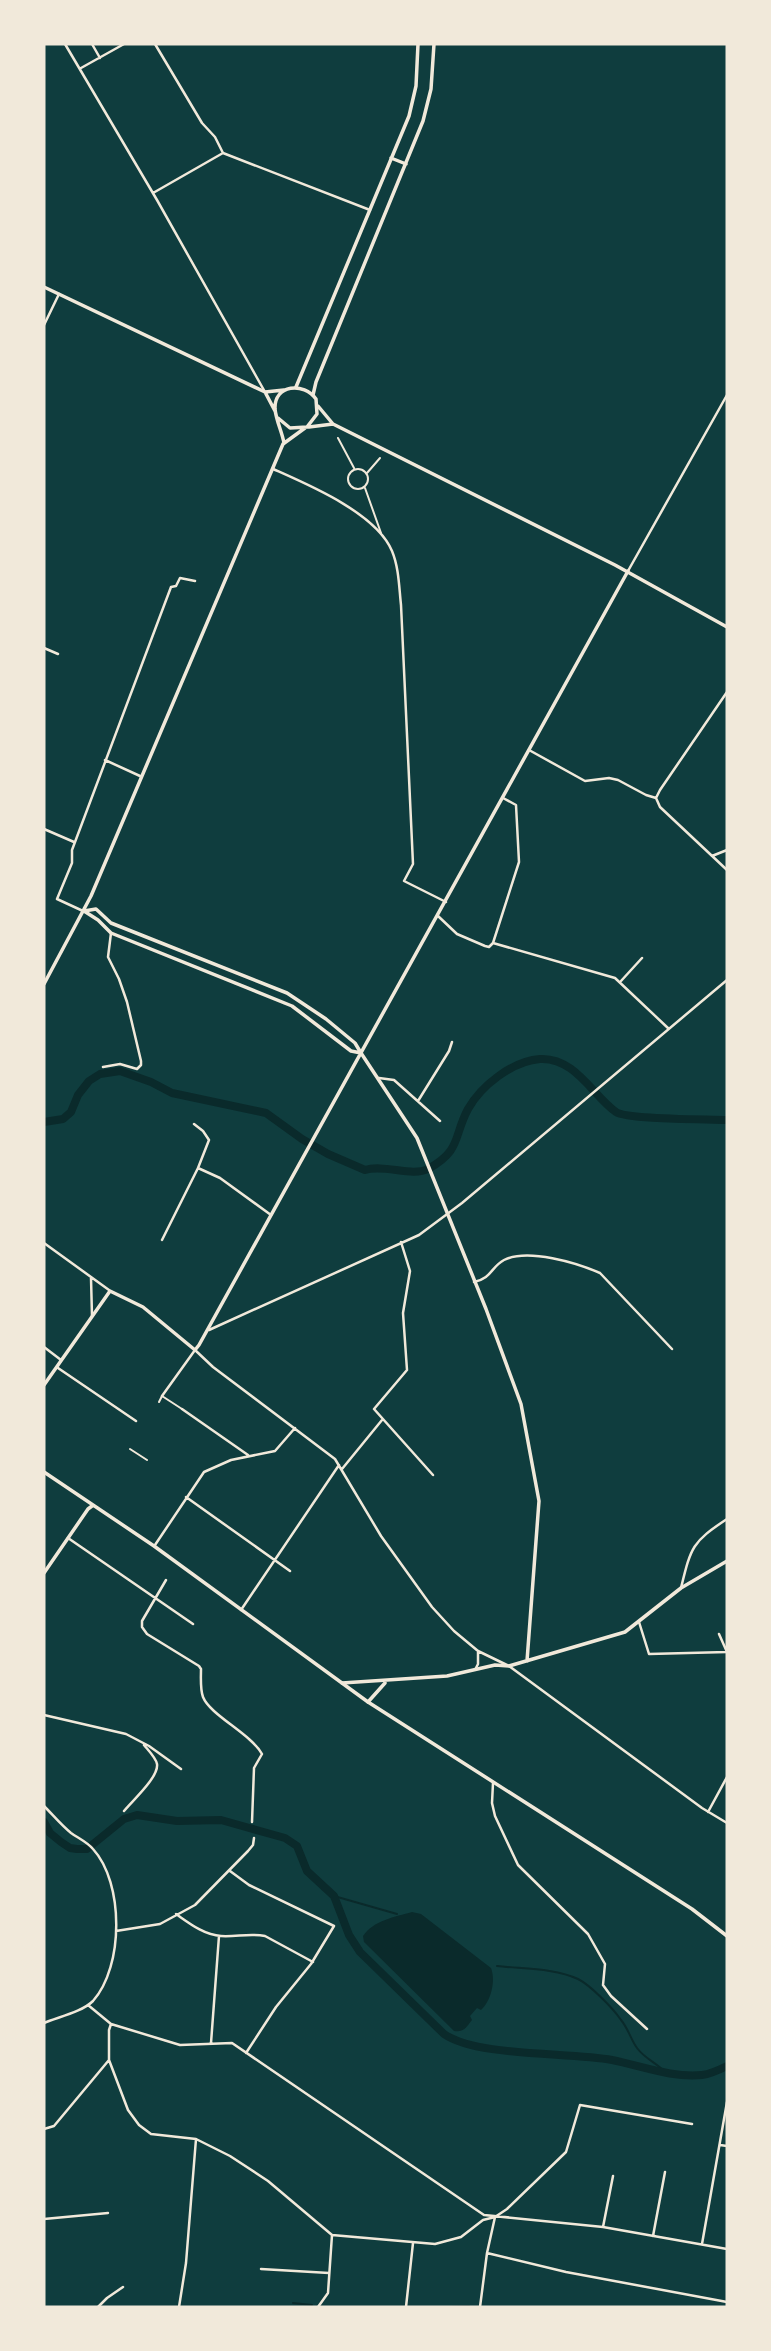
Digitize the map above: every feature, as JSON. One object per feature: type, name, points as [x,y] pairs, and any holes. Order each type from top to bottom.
[{"type":"main road","points":[[296,387],[412,105],[418,44]]},
{"type":"main road","points":[[434,44],[427,108],[316,382],[313,395],[318,406],[332,424],[628,572],[727,626]]},
{"type":"main road","points":[[391,158],[406,164]]},
{"type":"main road","points":[[44,287],[265,392],[296,387],[313,395]]},
{"type":"main road","points":[[275,411],[277,399],[286,389]]},
{"type":"main road","points":[[265,392],[278,418],[284,443]]},
{"type":"main road","points":[[44,985],[91,896],[284,443],[306,427],[317,414],[318,406]]},
{"type":"main road","points":[[278,418],[290,428],[332,424]]},
{"type":"main road","points":[[44,1385],[110,1291],[143,1307],[195,1350],[209,1330],[628,572]]},
{"type":"main road","points":[[91,896],[96,909],[111,923],[296,998],[350,1038],[417,1138],[521,1404],[538,1489],[527,1661]]},
{"type":"main road","points":[[84,911],[96,909]]},
{"type":"main road","points":[[84,911],[111,933],[292,1006],[351,1051],[361,1053]]},
{"type":"main road","points":[[77,923],[92,916]]},
{"type":"main road","points":[[44,1472],[154,1546],[341,1684],[692,1909],[727,1936]]},
{"type":"main road","points":[[44,1573],[92,1506]]},
{"type":"main road","points":[[341,1684],[447,1676],[495,1665],[509,1666],[625,1632],[681,1588],[727,1561]]},
{"type":"main road","points":[[368,1702],[386,1682]]},
{"type":"street","points":[[65,44],[265,392]]},
{"type":"street","points":[[92,44],[100,58]]},
{"type":"street","points":[[80,69],[124,44]]},
{"type":"street","points":[[155,44],[223,153],[370,210]]},
{"type":"street","points":[[153,193],[223,153]]},
{"type":"street","points":[[44,325],[59,294]]},
{"type":"street","points":[[628,572],[727,395]]},
{"type":"street","points":[[338,438],[355,469]]},
{"type":"street","points":[[367,473],[380,458]]},
{"type":"street","points":[[273,468],[323,492],[381,534]]},
{"type":"street","points":[[360,468],[367,473],[368,479],[364,487],[358,489],[349,485],[347,477],[355,469],[360,468]]},
{"type":"street","points":[[364,487],[381,534],[393,552],[401,605],[413,863],[404,881],[446,902]]},
{"type":"street","points":[[84,911],[57,899],[72,863],[74,842],[171,587],[176,586],[180,578],[195,581]]},
{"type":"street","points":[[44,648],[58,654]]},
{"type":"street","points":[[656,798],[727,692]]},
{"type":"street","points":[[529,750],[585,781],[608,778],[618,780],[656,798],[660,807],[727,870]]},
{"type":"street","points":[[105,760],[143,777]]},
{"type":"street","points":[[438,916],[457,933],[485,946],[489,947],[493,943],[519,862],[516,806],[503,798]]},
{"type":"street","points":[[44,829],[74,842]]},
{"type":"street","points":[[712,856],[727,850]]},
{"type":"street","points":[[103,1066],[123,1065],[137,1069],[141,1065],[127,1002],[108,957],[111,933]]},
{"type":"street","points":[[493,943],[621,981],[669,1029]]},
{"type":"street","points":[[621,981],[642,958]]},
{"type":"street","points":[[209,1330],[419,1234],[448,1214],[727,980]]},
{"type":"street","points":[[418,1101],[452,1042]]},
{"type":"street","points":[[379,1078],[394,1080],[440,1121]]},
{"type":"street","points":[[162,1240],[209,1140],[194,1124]]},
{"type":"street","points":[[198,1168],[220,1178],[271,1215]]},
{"type":"street","points":[[401,1242],[410,1271],[403,1313],[407,1370],[374,1409],[433,1475]]},
{"type":"street","points":[[44,1243],[110,1291]]},
{"type":"street","points":[[474,1282],[485,1279],[503,1260],[521,1254],[587,1267],[600,1273],[672,1349]]},
{"type":"street","points":[[91,1278],[92,1317]]},
{"type":"street","points":[[44,1347],[61,1360]]},
{"type":"street","points":[[159,1402],[195,1350],[213,1367],[325,1450],[341,1467],[362,1506],[404,1570],[454,1631],[478,1651],[509,1666],[708,1812],[727,1823]]},
{"type":"street","points":[[57,1367],[136,1421]]},
{"type":"street","points":[[162,1396],[249,1456]]},
{"type":"street","points":[[242,1610],[341,1467],[382,1420]]},
{"type":"street","points":[[154,1546],[204,1472],[231,1460],[275,1451],[295,1428]]},
{"type":"street","points":[[130,1448],[147,1460]]},
{"type":"street","points":[[186,1497],[290,1571]]},
{"type":"street","points":[[681,1588],[691,1550],[703,1535],[727,1518]]},
{"type":"street","points":[[68,1538],[193,1624]]},
{"type":"street","points":[[166,1580],[153,1598],[142,1621],[142,1627],[148,1634],[199,1666],[202,1694],[206,1703],[255,1744],[262,1754],[254,1768],[252,1822]]},
{"type":"street","points":[[639,1621],[649,1654],[727,1652],[719,1634]]},
{"type":"street","points":[[474,1670],[478,1664],[478,1651]]},
{"type":"street","points":[[44,1715],[127,1734],[181,1769]]},
{"type":"street","points":[[124,1811],[148,1783],[156,1768],[157,1763],[143,1742]]},
{"type":"street","points":[[708,1812],[727,1777]]},
{"type":"street","points":[[493,1783],[492,1803],[495,1816],[518,1865],[588,1934],[605,1964],[603,1985],[611,1996],[647,2029]]},
{"type":"street","points":[[44,1807],[69,1832],[92,1847],[108,1871],[116,1931],[114,1962],[107,1982],[88,2005],[44,2023]]},
{"type":"street","points":[[116,1931],[160,1924],[195,1905],[254,1845],[254,1838]]},
{"type":"street","points":[[230,1871],[249,1885],[334,1926],[313,1962],[276,2007],[246,2053]]},
{"type":"street","points":[[176,1914],[199,1929],[219,1936],[265,1936],[313,1962]]},
{"type":"street","points":[[211,2043],[219,1936]]},
{"type":"street","points":[[88,2005],[111,2024],[180,2045],[232,2043],[484,2215],[603,2227],[727,2249]]},
{"type":"street","points":[[111,2024],[109,2060],[128,2110],[139,2125],[151,2134],[196,2139],[230,2156],[268,2181],[332,2235],[435,2244],[461,2237],[483,2220],[495,2217],[566,2152],[580,2105],[692,2124]]},
{"type":"street","points":[[44,2129],[54,2126],[109,2060]]},
{"type":"street","points":[[702,2245],[727,2102]]},
{"type":"street","points":[[179,2307],[187,2263],[196,2139]]},
{"type":"street","points":[[720,2145],[727,2146]]},
{"type":"street","points":[[653,2235],[665,2172]]},
{"type":"street","points":[[603,2227],[612,2176]]},
{"type":"street","points":[[44,2219],[108,2213]]},
{"type":"street","points":[[479,2307],[495,2217]]},
{"type":"street","points":[[318,2307],[328,2293],[332,2235]]},
{"type":"street","points":[[406,2307],[413,2243]]},
{"type":"street","points":[[487,2253],[566,2272],[727,2302]]},
{"type":"street","points":[[261,2269],[329,2273]]},
{"type":"street","points":[[98,2307],[123,2287]]},
{"type":"water","points":[[412,1912],[421,1914],[491,1968],[493,1985],[490,1996],[481,2010],[477,2008],[470,2016],[472,2020],[463,2030],[454,2031],[364,1942],[363,1936],[373,1926]]},
{"type":"waterway","points":[[44,1122],[63,1119],[71,1112],[78,1095],[89,1081],[100,1074],[120,1071],[172,1093],[266,1113],[328,1154],[365,1170],[381,1168],[421,1171],[439,1162],[452,1149],[468,1109],[489,1084],[519,1064],[540,1059],[563,1064],[616,1112],[623,1115],[727,1120]]},
{"type":"waterway","points":[[44,1822],[50,1833],[70,1848],[77,1849],[87,1849],[124,1819],[137,1815],[177,1821],[221,1820],[285,1838],[297,1846],[307,1871],[334,1896],[349,1935],[360,1952],[444,2034],[459,2041],[478,2047],[524,2053],[612,2060],[680,2075],[705,2074],[727,2066]]},
{"type":"waterway","points":[[334,1896],[397,1914]]},
{"type":"waterway","points":[[497,1966],[549,1971],[569,1975],[583,1982],[617,2015],[640,2052],[666,2073]]},
{"type":"waterway","points":[[293,2303],[312,2305]]},
{"type":"waterway","points":[[449,2307],[469,2306]]}]
